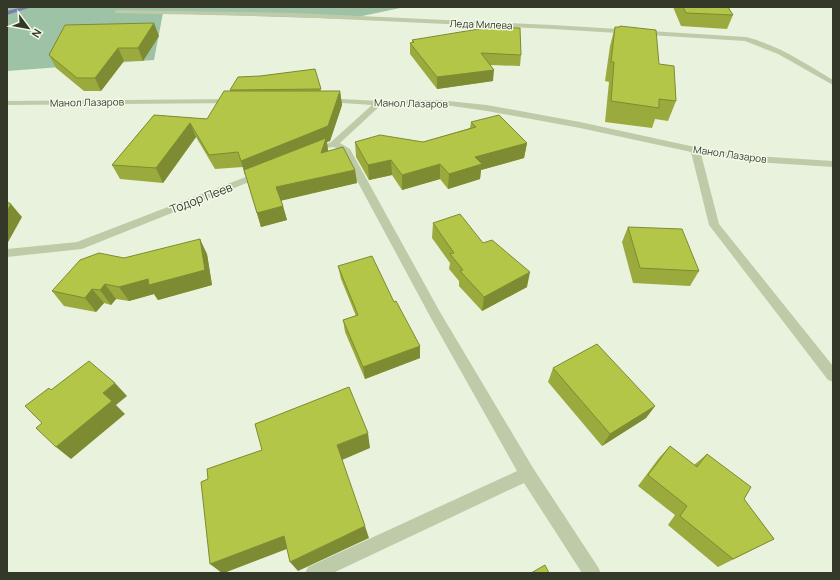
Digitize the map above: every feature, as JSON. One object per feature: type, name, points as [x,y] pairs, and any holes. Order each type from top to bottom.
[{"type":"street","name":"Леда Милева","points":[[117,12],[296,15],[561,28],[739,39],[766,45],[833,83]]},
{"type":"street","name":"Манол Лазаров","points":[[316,100],[379,103],[438,102],[487,108],[580,125],[695,150],[756,159],[833,164]]},
{"type":"street","name":"Манол Лазаров","points":[[7,103],[244,101]]},
{"type":"street","points":[[316,152],[334,144],[379,103]]},
{"type":"street","points":[[334,144],[345,149],[436,316],[527,474],[592,573]]},
{"type":"street","points":[[695,150],[714,226],[833,376]]},
{"type":"street","name":"Тодор Пеев","points":[[7,253],[78,246],[274,169]]},
{"type":"street","points":[[314,573],[527,474]]},
{"type":"green space","points":[[7,7],[405,7],[348,19],[163,13],[154,60],[7,71]]},
{"type":"building","points":[[683,7],[728,7],[733,15],[686,13]]},
{"type":"building","points":[[154,23],[138,48],[118,48],[95,78],[77,78],[49,55],[65,25]]},
{"type":"building","points":[[620,26],[656,30],[659,64],[674,66],[676,101],[659,99],[659,108],[611,101],[614,62],[611,62],[615,27]]},
{"type":"building","points":[[491,27],[520,28],[521,55],[481,53],[494,70],[437,77],[410,43],[414,42],[412,40]]},
{"type":"building","points":[[315,69],[321,89],[230,90],[238,77],[260,76]]},
{"type":"building","points":[[224,91],[340,91],[328,126],[241,161],[238,152],[209,155],[190,123],[156,168],[112,165],[154,115],[207,119]]},
{"type":"building","points":[[499,115],[527,143],[475,157],[482,164],[449,174],[440,164],[402,175],[391,160],[368,165],[355,142],[380,135],[423,142],[476,127],[471,122]]},
{"type":"building","points":[[326,138],[321,153],[343,147],[355,170],[276,187],[283,206],[257,213],[244,170]]},
{"type":"building","points":[[7,202],[11,204],[7,211]]},
{"type":"building","points":[[460,214],[483,243],[492,240],[530,272],[484,297],[460,271],[463,270],[450,254],[454,253],[433,223]]},
{"type":"building","points":[[628,227],[682,229],[699,271],[640,268]]},
{"type":"building","points":[[200,239],[205,270],[149,285],[148,279],[119,287],[105,284],[100,290],[92,289],[85,298],[52,291],[80,260],[99,253],[124,258]]},
{"type":"building","points":[[372,256],[394,302],[396,301],[420,346],[363,367],[343,320],[358,315],[338,266]]},
{"type":"building","points":[[597,344],[655,406],[610,434],[553,368]]},
{"type":"building","points":[[89,361],[115,383],[103,393],[112,401],[56,447],[36,428],[42,423],[25,406],[49,388],[51,390]]},
{"type":"building","points":[[349,387],[368,433],[337,445],[365,526],[290,562],[284,536],[210,564],[201,482],[208,479],[207,469],[262,450],[255,424]]},
{"type":"building","points":[[670,446],[697,467],[707,454],[751,487],[744,499],[774,539],[733,559],[680,516],[687,506],[648,475]]},
{"type":"building","points":[[545,565],[549,573],[531,573]]},
{"type":"waterway","points":[[7,13],[29,7]]}]
